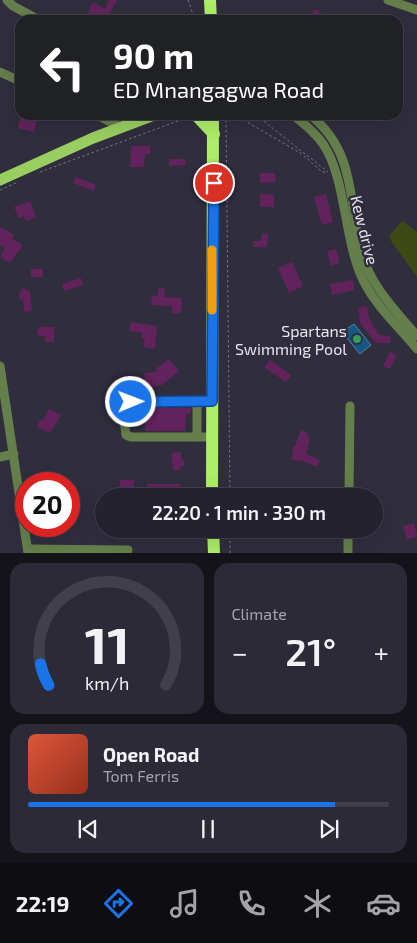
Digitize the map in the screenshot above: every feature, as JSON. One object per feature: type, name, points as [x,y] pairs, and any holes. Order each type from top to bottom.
[{"type":"highway","points":[[210,0],[210,15]]},
{"type":"highway","points":[[201,120],[214,134]]},
{"type":"highway","points":[[212,488],[213,120]]},
{"type":"highway","points":[[213,538],[214,553]]},
{"type":"main road","points":[[0,180],[140,120]]},
{"type":"street","points":[[7,0],[31,15]]},
{"type":"street","points":[[388,0],[417,10]]},
{"type":"street","points":[[0,72],[15,79]]},
{"type":"street","points":[[107,120],[120,127]]},
{"type":"street","name":"Kew drive","points":[[299,120],[313,131],[324,145],[333,163],[356,263],[363,280],[372,295],[417,349]]},
{"type":"street","name":"Kew drive","points":[[315,120],[328,132],[338,146],[347,174],[370,272],[417,336]]},
{"type":"street","points":[[0,366],[28,551],[128,550]]},
{"type":"street","points":[[197,401],[197,437]]},
{"type":"street","points":[[212,401],[131,402],[123,411],[124,430],[126,435],[131,438],[212,437]]},
{"type":"street","points":[[349,488],[350,406]]},
{"type":"street","points":[[0,457],[14,454]]},
{"type":"street","points":[[348,538],[348,553]]},
{"type":"path","points":[[188,0],[193,15]]},
{"type":"path","points":[[40,172],[182,120]]},
{"type":"path","points":[[226,120],[230,488]]},
{"type":"path","points":[[244,120],[302,154],[322,172],[328,172],[262,120]]},
{"type":"path","points":[[0,190],[23,180]]},
{"type":"path","points":[[230,538],[230,553]]},
{"type":"green space","points":[[402,221],[417,232],[417,277],[391,241],[390,235]]},
{"type":"water","name":"Spartans Swimming Pool","points":[[354,324],[371,345],[360,354],[342,332]]},
{"type":"building","points":[[109,0],[117,0],[110,13],[116,15],[87,14],[93,2],[105,9]]},
{"type":"building","points":[[314,9],[321,12],[320,15],[311,15]]},
{"type":"building","points":[[20,120],[37,120],[34,132],[18,128]]},
{"type":"building","points":[[131,146],[150,146],[150,154],[145,154],[144,167],[130,167]]},
{"type":"building","points":[[169,159],[185,159],[186,165],[169,166]]},
{"type":"building","points":[[260,173],[275,173],[276,182],[260,183]]},
{"type":"building","points":[[76,177],[96,185],[94,191],[73,183]]},
{"type":"building","points":[[260,194],[274,195],[274,207],[260,207]]},
{"type":"building","points":[[326,194],[333,222],[322,225],[314,197]]},
{"type":"building","points":[[30,201],[36,217],[26,221],[24,216],[19,218],[14,207]]},
{"type":"building","points":[[0,227],[15,235],[12,239],[23,245],[10,263],[0,257],[5,248],[0,245]]},
{"type":"building","points":[[262,234],[268,234],[267,247],[253,247],[253,241],[261,241]]},
{"type":"building","points":[[336,249],[340,263],[331,266],[327,251]]},
{"type":"building","points":[[292,262],[303,286],[289,293],[278,268]]},
{"type":"building","points":[[31,269],[43,269],[43,277],[31,277]]},
{"type":"building","points":[[81,278],[83,285],[64,291],[62,284]]},
{"type":"building","points":[[353,280],[354,290],[332,295],[330,284]]},
{"type":"building","points":[[23,288],[30,291],[32,311],[24,312],[23,299],[20,300],[19,294]]},
{"type":"building","points":[[158,288],[165,288],[164,297],[182,298],[181,313],[172,313],[172,306],[151,305],[152,295],[158,296]]},
{"type":"building","points":[[367,306],[369,318],[379,335],[391,336],[390,343],[376,343],[360,323],[358,308]]},
{"type":"building","points":[[131,322],[157,326],[155,349],[143,347],[145,339],[141,338],[142,333],[129,331]]},
{"type":"building","points":[[38,327],[54,327],[54,342],[45,342],[45,336],[37,335]]},
{"type":"building","points":[[390,352],[397,355],[390,369],[383,366]]},
{"type":"building","points":[[169,359],[179,371],[162,385],[153,386],[152,389],[146,390],[144,373],[156,372],[157,368]]},
{"type":"building","points":[[270,360],[291,375],[286,382],[264,367]]},
{"type":"building","points":[[145,408],[191,408],[191,413],[186,414],[185,431],[145,431]]},
{"type":"building","points":[[49,409],[61,415],[50,433],[37,427],[40,420],[43,421]]},
{"type":"building","points":[[301,430],[308,433],[307,437],[310,438],[306,454],[320,460],[317,467],[303,461],[292,460],[293,446],[295,446]]},
{"type":"building","points":[[181,452],[181,460],[184,460],[184,466],[180,466],[181,470],[173,470],[171,453]]},
{"type":"building","points":[[120,480],[134,480],[134,488],[120,488]]},
{"type":"building","points":[[147,484],[180,484],[180,488],[147,488]]},
{"type":"building","points":[[414,523],[417,537],[407,539],[403,526]]},
{"type":"slow traffic","points":[[212,250],[212,310]]},
{"type":"place","name":"Spartans Swimming Pool","points":[[357,339]]},
{"type":"route","points":[[131,402],[212,401],[214,183]]}]
